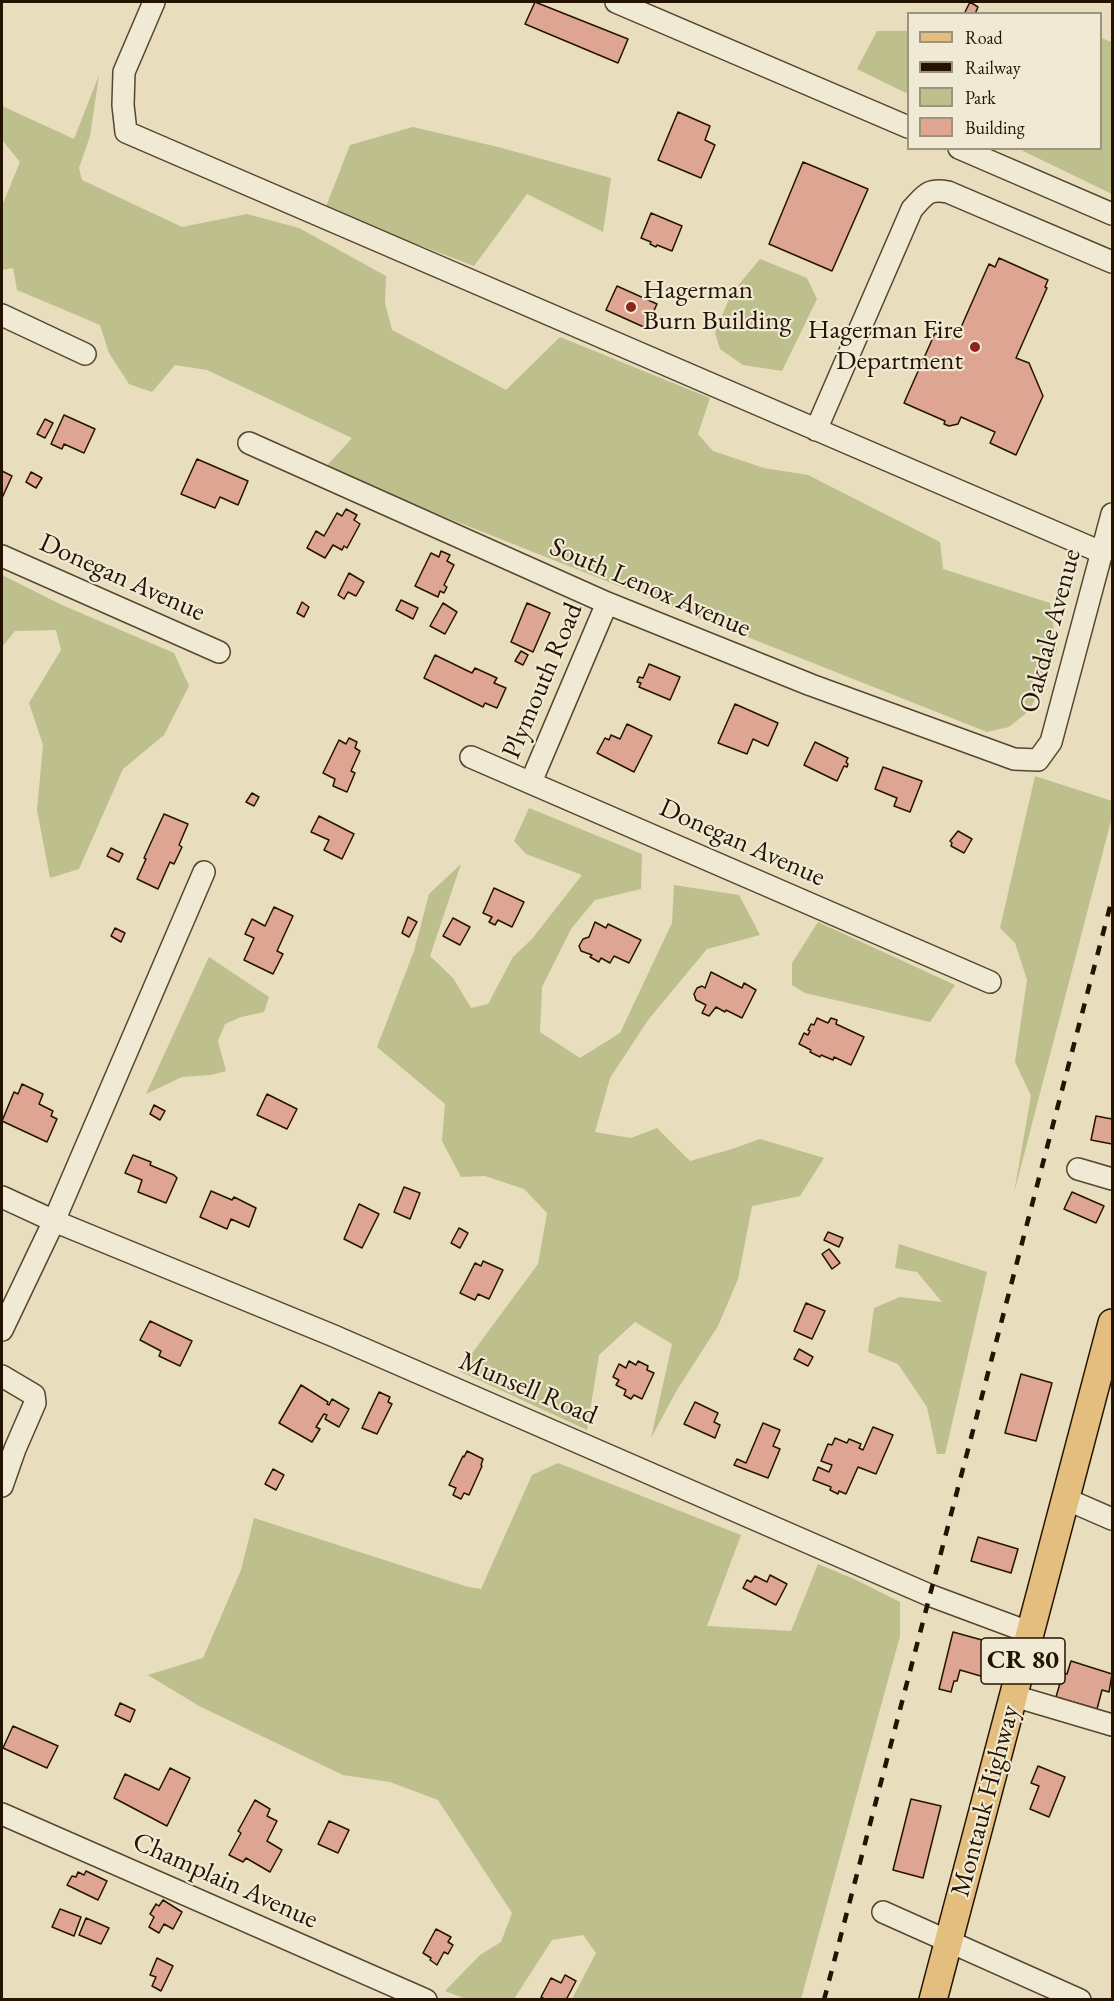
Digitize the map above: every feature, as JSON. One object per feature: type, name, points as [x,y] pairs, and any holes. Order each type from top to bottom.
[{"type":"main road","name":"Montauk Highway","points":[[933,2000],[1113,1323]]},
{"type":"street","points":[[154,2],[124,72],[123,105],[126,132],[1103,553]]},
{"type":"street","points":[[616,2],[907,126]]},
{"type":"street","points":[[964,150],[1113,214]]},
{"type":"street","points":[[816,430],[912,208],[928,192],[937,190],[948,192],[1113,262]]},
{"type":"street","points":[[2,315],[85,354]]},
{"type":"street","name":"South Lenox Avenue","points":[[249,443],[607,603],[811,685],[1014,759],[1038,760]]},
{"type":"street","name":"Oakdale Avenue","points":[[1038,760],[1051,741],[1113,514]]},
{"type":"street","name":"Donegan Avenue","points":[[2,556],[219,652]]},
{"type":"street","name":"Plymouth Road","points":[[531,782],[607,603]]},
{"type":"street","name":"Donegan Avenue","points":[[471,757],[990,982]]},
{"type":"street","points":[[2,1330],[54,1221],[204,872]]},
{"type":"street","points":[[1078,1169],[1113,1179]]},
{"type":"street","name":"Munsell Road","points":[[2,1197],[54,1221],[334,1336],[929,1595],[1031,1633]]},
{"type":"street","points":[[2,1376],[34,1395],[35,1404],[2,1486]]},
{"type":"street","points":[[1066,1499],[1113,1519]]},
{"type":"street","points":[[1014,1696],[1113,1725]]},
{"type":"street","name":"Champlain Avenue","points":[[2,1814],[426,2000]]},
{"type":"street","points":[[883,1912],[1080,2000]]},
{"type":"green space","points":[[877,31],[907,31],[907,94],[857,69]]},
{"type":"green space","points":[[1102,38],[1112,42],[1112,194],[1021,150],[1102,150]]},
{"type":"green space","points":[[99,75],[90,136],[79,168],[82,180],[182,227],[247,214],[299,228],[386,276],[385,303],[392,330],[506,390],[560,337],[710,398],[698,434],[713,451],[764,468],[808,475],[940,542],[943,569],[1050,603],[1057,650],[1030,710],[1009,727],[987,732],[324,469],[352,438],[207,370],[175,365],[152,392],[129,384],[109,353],[100,325],[17,290],[13,268],[2,270],[2,206],[20,162],[2,140],[2,106],[74,139]]},
{"type":"green space","points":[[413,127],[498,147],[611,178],[603,232],[527,194],[474,266],[325,209],[350,145]]},
{"type":"green space","points":[[760,259],[807,278],[817,299],[782,371],[743,365],[720,349],[715,333],[731,294]]},
{"type":"green space","points":[[2,575],[62,605],[174,653],[189,686],[164,735],[123,769],[79,869],[50,878],[37,810],[43,745],[29,703],[61,650],[56,630],[15,631],[2,647]]},
{"type":"green space","points":[[1035,776],[1112,801],[1112,817],[1014,1193],[1031,1096],[1015,1062],[1027,980],[1015,943],[1000,928]]},
{"type":"green space","points":[[529,808],[642,854],[641,889],[595,900],[571,929],[542,987],[540,1032],[580,1058],[620,1033],[672,923],[674,885],[739,895],[760,935],[707,949],[648,1020],[610,1078],[595,1132],[631,1138],[657,1128],[690,1161],[760,1139],[824,1158],[800,1196],[752,1206],[738,1279],[718,1326],[677,1390],[651,1438],[672,1344],[635,1322],[599,1355],[587,1430],[459,1371],[538,1264],[547,1213],[524,1189],[485,1176],[461,1177],[442,1141],[445,1104],[377,1047],[414,951],[429,894],[461,864],[430,956],[453,978],[471,1008],[488,1004],[513,957],[532,939],[582,875],[526,854],[514,841]]},
{"type":"green space","points":[[818,922],[955,985],[930,1022],[805,993],[792,985],[792,963]]},
{"type":"green space","points":[[209,957],[269,997],[264,1012],[241,1017],[225,1024],[218,1041],[226,1071],[211,1075],[182,1077],[146,1094]]},
{"type":"green space","points":[[899,1244],[987,1272],[945,1454],[937,1454],[927,1407],[898,1364],[868,1352],[874,1308],[900,1297],[942,1302],[917,1272],[895,1268]]},
{"type":"green space","points":[[558,1463],[741,1535],[707,1626],[791,1631],[818,1564],[900,1602],[900,1636],[801,1999],[572,1999],[596,1953],[583,1935],[552,1940],[514,1999],[466,1999],[445,1991],[480,1955],[501,1942],[512,1913],[438,1800],[390,1782],[343,1775],[199,1706],[148,1675],[203,1658],[241,1570],[254,1518],[468,1587],[481,1589],[532,1475]]},
{"type":"building","points":[[535,2],[628,39],[618,63],[525,24]]},
{"type":"building","points":[[970,2],[978,7],[976,12],[965,12]]},
{"type":"building","points":[[678,112],[710,126],[705,140],[715,145],[701,178],[658,160]]},
{"type":"building","points":[[803,162],[868,189],[832,271],[769,244]]},
{"type":"building","points":[[651,213],[682,226],[672,251],[657,245],[656,247],[641,238]]},
{"type":"building","name":"Hagerman Fire Department","points":[[999,258],[1048,280],[1045,287],[1047,288],[1016,358],[1029,363],[1043,396],[1016,455],[990,443],[995,432],[961,417],[958,424],[949,426],[944,424],[945,421],[904,403],[935,333],[945,337],[949,329],[958,334],[989,264],[995,267]]},
{"type":"building","name":"Hagerman Burn Building","points":[[617,286],[657,304],[646,328],[606,310]]},
{"type":"building","points":[[64,415],[95,429],[84,453],[64,444],[62,449],[51,444]]},
{"type":"building","points":[[45,419],[53,423],[45,438],[37,434]]},
{"type":"building","points":[[197,459],[248,481],[238,505],[220,497],[215,508],[181,494]]},
{"type":"building","points":[[2,471],[12,476],[2,498]]},
{"type":"building","points":[[31,472],[42,478],[36,488],[26,482]]},
{"type":"building","points":[[346,509],[357,515],[354,520],[360,524],[347,548],[344,546],[342,550],[333,545],[325,558],[307,548],[316,531],[324,536],[337,513],[342,516]]},
{"type":"building","points":[[441,551],[450,555],[447,561],[454,565],[444,585],[447,587],[444,593],[440,591],[438,597],[415,586],[431,553],[439,557]]},
{"type":"building","points":[[349,573],[364,582],[356,596],[348,592],[344,599],[338,595]]},
{"type":"building","points":[[401,600],[418,608],[413,619],[396,610]]},
{"type":"building","points":[[302,602],[309,607],[304,617],[297,613]]},
{"type":"building","points":[[443,603],[457,612],[445,634],[430,626]]},
{"type":"building","points":[[527,603],[550,613],[533,652],[511,642]]},
{"type":"building","points":[[521,651],[528,655],[523,665],[515,661]]},
{"type":"building","points":[[435,655],[472,673],[475,668],[497,678],[494,683],[506,688],[497,708],[485,703],[483,707],[424,678]]},
{"type":"building","points":[[649,664],[680,677],[670,700],[639,687],[641,683],[637,682],[639,677],[643,678]]},
{"type":"building","points":[[735,704],[778,723],[768,746],[753,739],[747,754],[718,743]]},
{"type":"building","points":[[627,724],[652,736],[634,772],[597,753],[605,738],[609,740],[611,735],[620,739]]},
{"type":"building","points":[[349,738],[357,742],[355,748],[360,751],[351,771],[355,773],[347,792],[333,786],[335,779],[323,773],[339,740],[346,744]]},
{"type":"building","points":[[815,742],[848,758],[847,767],[844,766],[837,781],[804,765]]},
{"type":"building","points":[[883,767],[922,781],[910,812],[894,806],[897,798],[875,789]]},
{"type":"building","points":[[252,793],[259,797],[254,806],[246,802]]},
{"type":"building","points":[[164,814],[188,824],[179,845],[182,847],[174,864],[170,862],[158,889],[137,879]]},
{"type":"building","points":[[319,816],[354,834],[342,859],[324,850],[329,840],[311,832]]},
{"type":"building","points":[[958,831],[972,839],[964,853],[951,846],[950,841]]},
{"type":"building","points":[[111,848],[123,854],[119,862],[107,856]]},
{"type":"building","points":[[494,888],[524,902],[512,927],[498,920],[495,925],[489,922],[492,917],[483,913]]},
{"type":"building","points":[[274,907],[293,916],[277,951],[283,954],[273,974],[244,960],[254,938],[245,934],[252,919],[265,926]]},
{"type":"building","points":[[408,917],[417,922],[409,937],[402,933]]},
{"type":"building","points":[[453,918],[470,927],[460,945],[443,936]]},
{"type":"building","points":[[595,922],[606,928],[608,924],[641,940],[629,963],[614,956],[610,963],[601,958],[599,962],[590,957],[592,955],[581,951],[579,946],[583,939],[589,937]]},
{"type":"building","points":[[115,928],[125,933],[121,942],[111,936]]},
{"type":"building","points":[[711,972],[742,988],[744,983],[756,990],[742,1018],[716,1007],[709,1016],[702,1013],[706,1005],[696,1000],[694,994],[697,988],[702,986],[705,988]]},
{"type":"building","points":[[817,1018],[828,1023],[831,1018],[837,1020],[836,1024],[864,1037],[851,1065],[834,1057],[833,1060],[821,1055],[820,1057],[799,1044],[804,1033],[808,1035],[811,1024],[814,1025]]},
{"type":"building","points":[[22,1084],[43,1094],[39,1104],[53,1111],[51,1116],[57,1119],[47,1142],[2,1121],[14,1092],[18,1094]]},
{"type":"building","points":[[267,1094],[297,1109],[287,1129],[257,1115]]},
{"type":"building","points":[[154,1105],[165,1111],[160,1120],[150,1114]]},
{"type":"building","points":[[1096,1116],[1112,1119],[1112,1144],[1091,1140]]},
{"type":"building","points":[[133,1155],[151,1162],[150,1165],[177,1178],[166,1203],[138,1192],[142,1180],[125,1173]]},
{"type":"building","points":[[404,1187],[420,1193],[410,1219],[394,1212]]},
{"type":"building","points":[[211,1191],[232,1200],[234,1197],[256,1208],[249,1227],[231,1219],[227,1229],[200,1217]]},
{"type":"building","points":[[1072,1192],[1104,1206],[1096,1223],[1064,1209]]},
{"type":"building","points":[[359,1204],[379,1214],[362,1248],[344,1239]]},
{"type":"building","points":[[459,1228],[468,1233],[460,1248],[451,1243]]},
{"type":"building","points":[[828,1232],[843,1238],[839,1247],[824,1240]]},
{"type":"building","points":[[829,1249],[840,1263],[832,1269],[822,1254]]},
{"type":"building","points":[[483,1261],[503,1270],[489,1299],[478,1294],[475,1300],[460,1293],[475,1263],[481,1266]]},
{"type":"building","points":[[806,1303],[825,1311],[812,1339],[794,1331]]},
{"type":"building","points":[[150,1321],[192,1341],[180,1366],[159,1356],[161,1351],[140,1340]]},
{"type":"building","points":[[799,1349],[813,1357],[808,1366],[794,1359]]},
{"type":"building","points":[[629,1361],[636,1365],[638,1361],[648,1366],[647,1370],[654,1373],[642,1399],[634,1395],[631,1399],[624,1395],[626,1390],[616,1385],[619,1380],[613,1377],[619,1364],[626,1368]]},
{"type":"building","points":[[1021,1374],[1052,1383],[1036,1441],[1005,1433]]},
{"type":"building","points":[[301,1385],[328,1402],[329,1405],[332,1399],[349,1409],[339,1427],[325,1419],[327,1415],[324,1414],[316,1427],[320,1429],[312,1442],[279,1423]]},
{"type":"building","points":[[379,1392],[390,1397],[388,1402],[392,1404],[377,1434],[362,1428]]},
{"type":"building","points":[[695,1402],[718,1413],[714,1422],[720,1425],[715,1438],[684,1424]]},
{"type":"building","points":[[763,1423],[780,1430],[773,1446],[780,1449],[768,1478],[734,1465],[737,1459],[746,1463]]},
{"type":"building","points":[[873,1427],[893,1435],[876,1474],[858,1467],[846,1494],[839,1491],[838,1494],[830,1490],[831,1487],[813,1480],[818,1467],[829,1472],[832,1465],[821,1461],[828,1444],[832,1445],[835,1438],[847,1443],[849,1439],[861,1444],[859,1448],[863,1450]]},
{"type":"building","points":[[467,1451],[483,1459],[469,1495],[464,1493],[461,1499],[453,1495],[456,1488],[449,1485]]},
{"type":"building","points":[[273,1469],[284,1475],[276,1490],[265,1484]]},
{"type":"building","points":[[978,1537],[1018,1549],[1011,1573],[971,1561]]},
{"type":"building","points":[[770,1575],[787,1584],[776,1605],[743,1588],[747,1580],[751,1582],[755,1576],[767,1582]]},
{"type":"building","points":[[953,1632],[993,1643],[984,1677],[960,1670],[951,1692],[939,1689]]},
{"type":"building","points":[[1071,1661],[1112,1674],[1109,1692],[1102,1690],[1097,1709],[1056,1697],[1063,1673],[1067,1674]]},
{"type":"building","points":[[120,1703],[135,1710],[130,1722],[115,1715]]},
{"type":"building","points":[[13,1726],[58,1746],[47,1768],[3,1748]]},
{"type":"building","points":[[1038,1766],[1065,1777],[1049,1817],[1030,1809],[1039,1786],[1031,1783]]},
{"type":"building","points":[[170,1768],[190,1778],[167,1826],[114,1798],[125,1774],[159,1790]]},
{"type":"building","points":[[911,1799],[941,1806],[923,1878],[893,1870]]},
{"type":"building","points":[[255,1800],[270,1809],[267,1816],[277,1821],[267,1841],[282,1850],[270,1872],[246,1858],[243,1862],[229,1855],[241,1833],[238,1831]]},
{"type":"building","points":[[329,1821],[349,1830],[338,1853],[318,1844]]},
{"type":"building","points":[[86,1871],[107,1881],[98,1900],[67,1885],[72,1876],[76,1877],[78,1872],[84,1875]]},
{"type":"building","points":[[163,1900],[182,1912],[173,1929],[164,1924],[159,1933],[149,1927],[154,1917],[150,1914],[156,1904],[159,1906]]},
{"type":"building","points":[[60,1909],[81,1917],[74,1936],[52,1927]]},
{"type":"building","points":[[86,1918],[109,1928],[101,1944],[79,1935]]},
{"type":"building","points":[[436,1929],[451,1937],[448,1942],[453,1945],[448,1954],[444,1952],[437,1965],[423,1953]]},
{"type":"building","points":[[157,1958],[173,1966],[161,1991],[152,1986],[156,1977],[150,1975]]},
{"type":"building","points":[[565,1975],[576,1981],[566,2000],[546,2000],[541,1997],[551,1978],[561,1983]]},
{"type":"railway","points":[[824,2000],[1112,899]]},
{"type":"place","name":"Hagerman Burn Building","points":[[631,307]]},
{"type":"place","name":"Hagerman Fire Department","points":[[975,347]]}]
